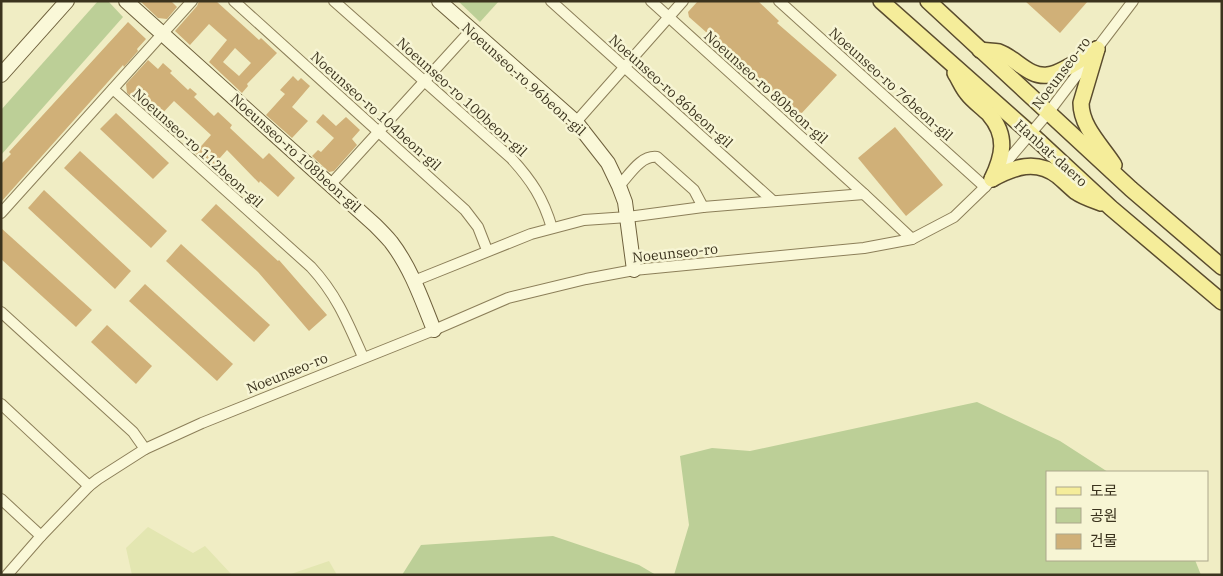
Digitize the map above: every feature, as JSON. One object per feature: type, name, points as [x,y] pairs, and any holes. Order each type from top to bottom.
[{"type":"main road","name":"Hanbat-daero","points":[[881,1],[1111,208],[1222,302]]},
{"type":"main road","name":"Hanbat-daero","points":[[928,1],[1131,189],[1222,267]]},
{"type":"main road","points":[[980,50],[1000,52],[1028,71],[1038,75],[1048,75],[1097,49]]},
{"type":"main road","points":[[1097,49],[1081,103],[1081,111],[1084,122],[1131,189]]},
{"type":"main road","points":[[948,61],[968,94],[989,114],[996,124],[1002,141],[1000,161],[989,183]]},
{"type":"main road","points":[[989,183],[1010,170],[1024,166],[1043,168],[1056,174],[1077,193],[1111,208]]},
{"type":"street","points":[[1,75],[67,1]]},
{"type":"street","name":"Noeunseo-ro 108beon-gil","points":[[126,1],[331,184],[391,242],[414,281],[434,330]]},
{"type":"street","points":[[113,89],[192,1]]},
{"type":"street","name":"Noeunseo-ro 104beon-gil","points":[[234,1],[465,210],[478,228],[487,250]]},
{"type":"street","name":"Noeunseo-ro 100beon-gil","points":[[334,1],[511,158],[522,170],[545,205],[552,228]]},
{"type":"street","name":"Noeunseo-ro 96beon-gil","points":[[440,1],[576,122],[608,163],[619,186],[628,217],[634,270]]},
{"type":"street","name":"Noeunseo-ro 86beon-gil","points":[[551,1],[773,201]]},
{"type":"street","name":"Noeunseo-ro 80beon-gil","points":[[651,1],[864,194],[912,240]]},
{"type":"street","points":[[576,122],[684,1]]},
{"type":"street","name":"Noeunseo-ro 76beon-gil","points":[[779,1],[989,183]]},
{"type":"street","name":"Noeunseo-ro","points":[[7,575],[41,536],[90,486],[145,449],[202,423],[434,330],[508,298],[586,279],[634,270],[864,248],[912,240],[954,217],[989,183],[1048,113],[1133,1]]},
{"type":"street","points":[[331,184],[471,30]]},
{"type":"street","name":"Noeunseo-ro 112beon-gil","points":[[1,213],[113,89],[311,267],[325,282],[342,311],[364,358]]},
{"type":"street","points":[[619,186],[645,158],[650,156],[658,157],[694,190],[703,207]]},
{"type":"street","points":[[414,281],[487,250],[552,228],[584,220],[628,217],[703,207],[864,194]]},
{"type":"street","points":[[1,312],[132,432],[145,449]]},
{"type":"street","points":[[1,404],[90,486]]},
{"type":"street","points":[[1,500],[41,536]]},
{"type":"green space","points":[[98,1],[108,1],[123,17],[1,155],[1,110]]},
{"type":"green space","points":[[458,1],[499,1],[480,22]]},
{"type":"green space","points":[[977,402],[1060,441],[1106,471],[1046,471],[1046,561],[1195,561],[1201,575],[674,575],[689,525],[680,456],[712,448],[750,451]]},
{"type":"green space","points":[[148,527],[193,553],[205,546],[232,575],[132,575],[126,548]]},
{"type":"green space","points":[[553,536],[639,565],[656,575],[402,575],[421,545]]},
{"type":"green space","points":[[329,561],[337,575],[288,575]]},
{"type":"building","points":[[140,1],[171,1],[177,7],[167,19],[158,18]]},
{"type":"building","points":[[199,1],[216,1],[259,40],[261,38],[277,53],[247,84],[248,86],[242,93],[209,62],[227,40],[209,24],[190,45],[175,31],[197,6]],"holes":[[[235,48],[251,63],[239,76],[223,62]]]},
{"type":"building","points":[[698,1],[758,1],[779,21],[777,23],[837,75],[800,115],[689,17],[688,12]]},
{"type":"building","points":[[1025,1],[1088,1],[1060,33]]},
{"type":"building","points":[[128,22],[146,39],[137,49],[138,51],[124,67],[123,65],[1,202],[1,164],[11,154],[9,152]]},
{"type":"building","points":[[148,60],[158,69],[163,63],[172,71],[170,73],[188,90],[190,88],[197,94],[194,97],[214,116],[218,112],[232,125],[230,128],[263,159],[269,153],[295,178],[278,197],[260,181],[259,183],[227,150],[211,168],[195,153],[211,135],[174,101],[157,119],[127,93],[126,84]]},
{"type":"building","points":[[293,76],[298,81],[301,78],[310,86],[292,107],[308,121],[292,138],[266,115],[285,94],[280,90]]},
{"type":"building","points":[[116,113],[169,163],[153,179],[100,129]]},
{"type":"building","points":[[323,114],[336,126],[346,117],[360,130],[352,139],[357,145],[334,171],[329,172],[312,156],[318,150],[321,152],[334,138],[316,122]]},
{"type":"building","points":[[895,127],[943,185],[906,216],[858,158]]},
{"type":"building","points":[[80,151],[167,231],[151,248],[64,168]]},
{"type":"building","points":[[44,190],[131,271],[115,289],[28,208]]},
{"type":"building","points":[[216,204],[279,260],[327,315],[309,331],[258,272],[201,220]]},
{"type":"building","points":[[1,228],[92,310],[76,327],[1,259]]},
{"type":"building","points":[[181,244],[270,325],[254,342],[166,261]]},
{"type":"building","points":[[145,284],[233,364],[217,381],[129,301]]},
{"type":"building","points":[[107,325],[152,366],[136,384],[91,342]]}]
